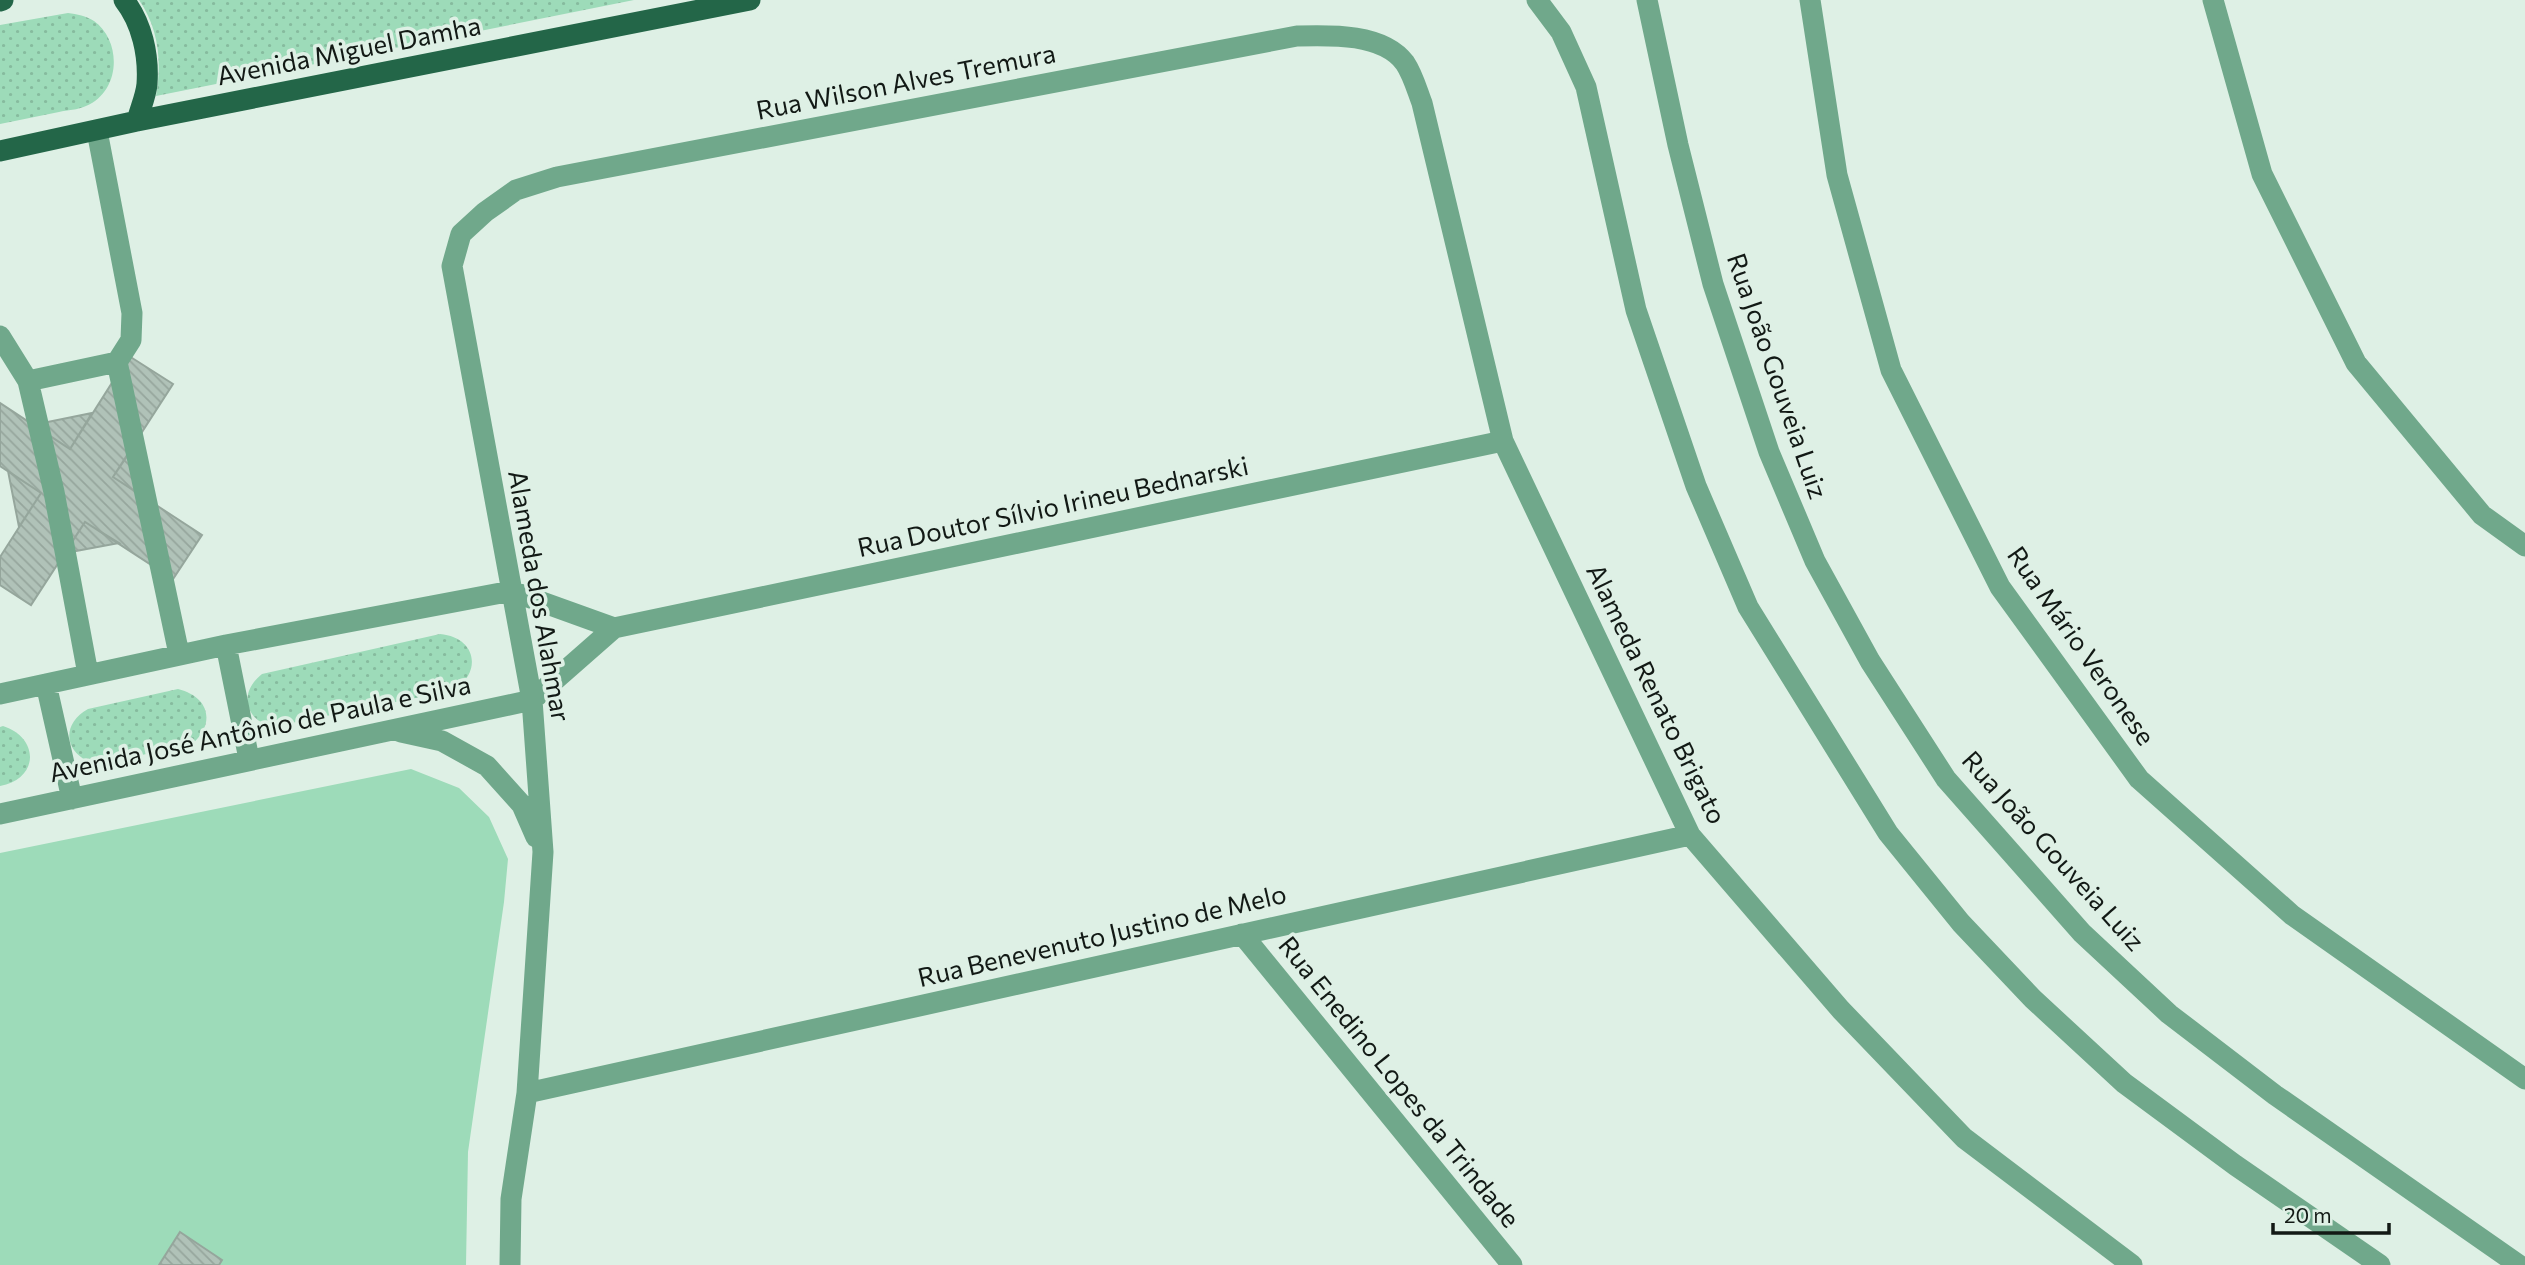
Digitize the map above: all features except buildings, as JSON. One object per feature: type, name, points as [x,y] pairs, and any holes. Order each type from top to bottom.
[{"type":"main road","points":[[124,0],[132,10],[145,46],[147,85],[137,121]]},
{"type":"main road","name":"Avenida Miguel Damha","points":[[0,151],[137,121],[750,0]]},
{"type":"street","points":[[1536,0],[1561,33],[1586,87],[1636,310],[1701,498],[1748,607],[1888,833],[1970,932],[2033,999],[2124,1083],[2235,1165],[2380,1265]]},
{"type":"street","name":"Rua João Gouveia Luiz","points":[[1647,0],[1678,145],[1713,284],[1769,452],[1815,561],[1870,661],[1947,779],[2082,933],[2169,1014],[2275,1096],[2519,1265]]},
{"type":"street","name":"Rua Mário Veronese","points":[[1810,0],[1837,175],[1891,370],[2000,587],[2139,779],[2292,915],[2525,1079]]},
{"type":"street","points":[[2213,0],[2262,174],[2356,363],[2482,515],[2525,546]]},
{"type":"street","name":"Rua Wilson Alves Tremura","points":[[461,234],[485,212],[516,190],[557,177],[1297,36],[1339,35],[1379,44]]},
{"type":"street","name":"Alameda Renato Brigato","points":[[1379,44],[1404,61],[1422,103],[1503,441],[1690,835],[1841,1010],[1964,1138],[2132,1265]]},
{"type":"street","points":[[97,131],[132,313],[131,340],[117,362],[179,654]]},
{"type":"street","name":"Alameda dos Alahmar","points":[[461,234],[452,266],[533,700],[543,852],[527,1093],[511,1199],[510,1265]]},
{"type":"street","points":[[0,336],[28,382],[54,492],[88,674]]},
{"type":"street","points":[[28,382],[117,362]]},
{"type":"street","name":"Rua Doutor Sílvio Irineu Bednarski","points":[[533,700],[614,628],[1503,441]]},
{"type":"street","points":[[0,694],[179,654],[511,591],[614,628]]},
{"type":"street","points":[[226,645],[249,759]]},
{"type":"street","points":[[46,684],[72,799]]},
{"type":"street","name":"Avenida José Antônio de Paula e Silva","points":[[0,814],[533,700]]},
{"type":"street","points":[[392,730],[442,741],[487,766],[522,805],[543,852]]},
{"type":"street","name":"Rua Benevenuto Justino de Melo","points":[[527,1093],[1690,835]]},
{"type":"street","name":"Rua Enedino Lopes da Trindade","points":[[1241,934],[1512,1265]]},
{"type":"green space","points":[[139,0],[634,0],[156,96],[159,58],[155,34]]},
{"type":"green space","points":[[68,13],[94,21],[110,41],[114,66],[106,90],[83,107],[0,124],[0,25]]},
{"type":"green space","points":[[440,634],[461,641],[471,656],[469,673],[455,690],[272,727],[255,718],[250,711],[250,689],[262,674]]},
{"type":"green space","points":[[178,689],[197,698],[206,712],[204,729],[191,745],[97,764],[78,755],[72,748],[70,732],[73,723],[88,709]]},
{"type":"green space","points":[[3,726],[24,739],[30,758],[22,775],[13,782],[0,786],[0,727]]},
{"type":"green space","points":[[411,769],[459,788],[489,817],[508,859],[468,1152],[466,1265],[0,1265],[0,853]]}]
